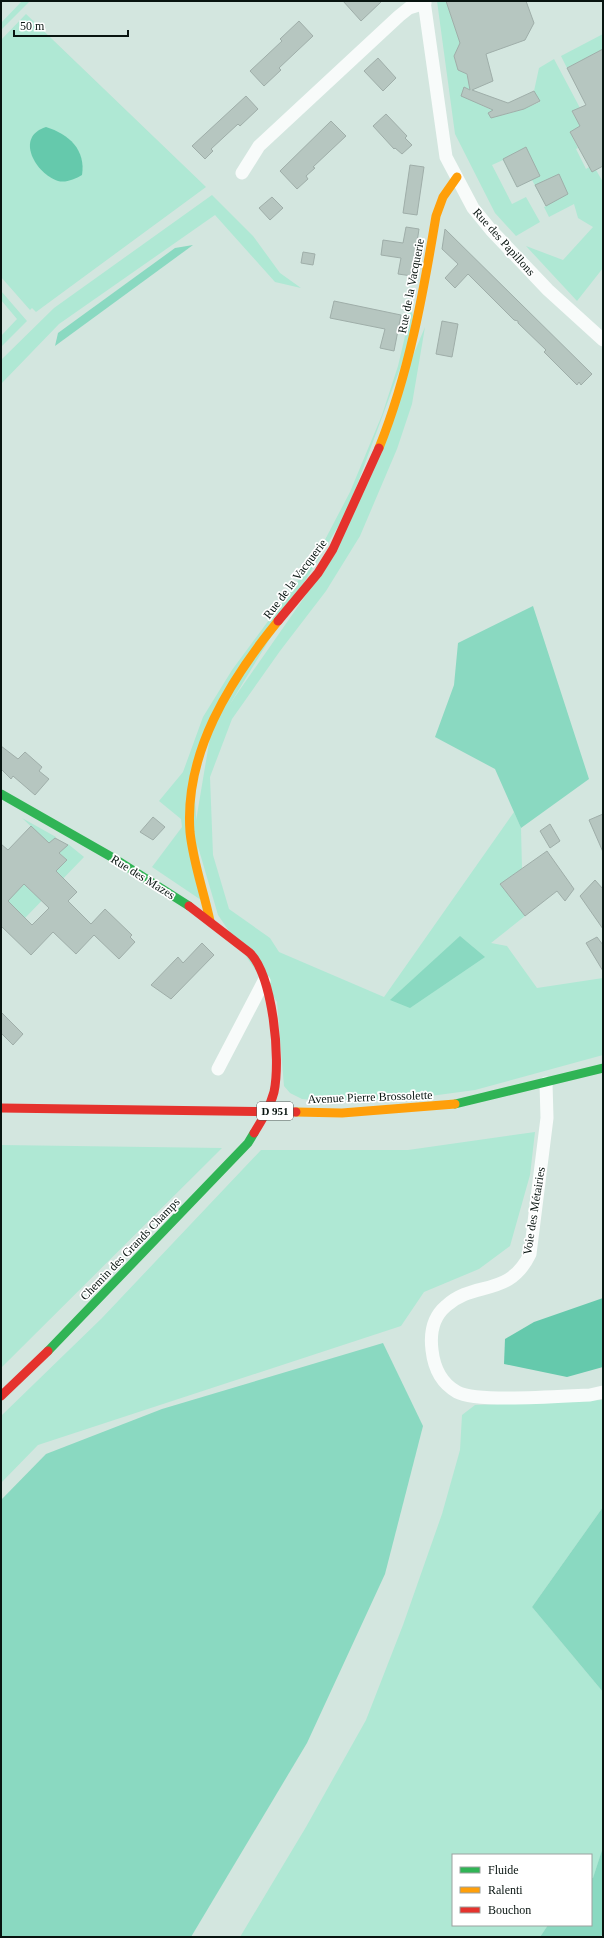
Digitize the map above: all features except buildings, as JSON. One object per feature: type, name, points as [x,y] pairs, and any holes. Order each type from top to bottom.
[{"type":"street","name":"Rue des Papillons","points":[[242,173],[259,146],[399,16],[409,8],[424,2],[446,156],[473,208],[491,230],[548,290],[603,340]]},
{"type":"street","name":"Rue de la Vacquerie","points":[[210,921],[204,890],[195,862],[190,832],[191,798],[199,753],[217,712],[240,674],[315,575],[339,538],[387,426],[400,390],[413,341],[436,216],[443,197],[457,177]]},
{"type":"street","name":"Rue des Mazes","points":[[1,794],[166,890],[210,921],[257,960],[273,1015],[275,1086],[267,1111]]},
{"type":"street","points":[[218,1069],[264,981]]},
{"type":"street","name":"D 951","points":[[546,1083],[603,1068]]},
{"type":"street","name":"Avenue Pierre Brossolette","points":[[1,1108],[342,1113],[447,1106],[546,1083]]},
{"type":"street","name":"Voie des Métairies","points":[[546,1083],[548,1118],[530,1254],[519,1272],[510,1280],[456,1298],[438,1315],[433,1324],[431,1345],[434,1365],[444,1382],[458,1393],[482,1398],[590,1395],[603,1392]]},
{"type":"street","name":"Chemin des Grands Champs","points":[[1,1396],[53,1346],[248,1143],[267,1111]]},
{"type":"shaded area","points":[[22,1],[30,1],[1,30],[1,23]]},
{"type":"shaded area","points":[[437,1],[446,1],[460,43],[454,57],[458,70],[466,73],[470,87],[481,105],[503,115],[521,110],[540,102],[534,91],[539,68],[554,59],[580,108],[572,112],[580,126],[570,132],[578,148],[576,149],[586,169],[589,167],[592,172],[596,170],[603,182],[603,268],[577,301],[526,246],[563,260],[593,227],[578,218],[574,204],[549,217],[544,207],[546,206],[532,180],[517,187],[503,160],[492,165],[512,204],[526,197],[540,222],[516,236],[495,213],[455,134]]},
{"type":"shaded area","points":[[26,14],[206,187],[36,312],[32,308],[30,310],[1,277],[1,40]]},
{"type":"shaded area","points":[[603,34],[603,49],[567,68],[561,56]]},
{"type":"shaded area","points":[[46,127],[62,134],[74,144],[81,158],[83,166],[82,175],[67,181],[58,181],[42,171],[36,163],[30,147],[31,139],[36,132]]},
{"type":"shaded area","points":[[212,195],[253,236],[280,273],[301,288],[275,282],[215,215],[59,324],[1,384],[1,360],[54,308]]},
{"type":"shaded area","points":[[193,245],[55,346],[58,333],[175,248]]},
{"type":"shaded area","points":[[1,291],[27,321],[1,347],[1,336],[17,319],[1,300]]},
{"type":"shaded area","points":[[409,308],[413,315],[408,347],[347,512],[193,765],[201,900],[152,867],[182,827],[181,819],[159,801],[183,772],[203,717],[232,670],[317,555],[350,492],[382,415],[398,366],[406,332],[405,316]]},
{"type":"shaded area","points":[[425,327],[412,404],[397,449],[360,536],[326,591],[280,651],[232,719],[210,777],[213,855],[229,909],[270,938],[279,952],[384,997],[514,812],[521,828],[522,869],[501,884],[525,916],[491,943],[507,946],[537,988],[603,978],[603,1055],[475,1090],[423,1097],[376,1100],[302,1099],[290,1093],[284,1086],[277,1002],[218,915],[194,833],[211,731],[322,572]]},
{"type":"shaded area","points":[[533,606],[589,779],[521,828],[495,769],[435,737],[454,685],[458,643]]},
{"type":"shaded area","points":[[22,818],[56,837],[50,842],[60,852],[68,844],[84,857],[25,918],[6,899],[1,885],[12,896],[22,886],[3,866],[9,848],[15,853],[4,865],[34,894],[67,860]]},
{"type":"shaded area","points":[[460,936],[485,957],[410,1008],[390,1000]]},
{"type":"shaded area","points":[[535,1132],[530,1175],[510,1246],[479,1269],[424,1292],[401,1326],[38,1445],[1,1483],[1,1416],[102,1318],[261,1150],[408,1150]]},
{"type":"shaded area","points":[[1,1145],[222,1148],[1,1368]]},
{"type":"shaded area","points":[[603,1298],[603,1367],[567,1377],[504,1364],[505,1339],[534,1322]]},
{"type":"shaded area","points":[[383,1343],[423,1426],[385,1574],[307,1743],[191,1937],[1,1937],[1,1500],[46,1454],[162,1409]]},
{"type":"shaded area","points":[[603,1400],[603,1507],[532,1607],[603,1692],[603,1847],[593,1879],[592,1854],[452,1854],[452,1926],[547,1926],[540,1937],[240,1937],[306,1827],[366,1720],[403,1625],[442,1514],[460,1450],[462,1415],[475,1405]]},
{"type":"shaded area","points":[[603,1507],[603,1692],[532,1607]]},
{"type":"shaded area","points":[[603,1847],[603,1934],[600,1937],[540,1937],[547,1926],[592,1926],[593,1878]]},
{"type":"traffic: fast","points":[[1,794],[115,859],[189,906]]},
{"type":"traffic: fast","points":[[455,1104],[603,1068]]},
{"type":"traffic: fast","points":[[48,1351],[248,1143],[254,1133]]},
{"type":"traffic: slow","points":[[379,448],[399,391],[414,334],[436,216],[443,197],[457,177]]},
{"type":"traffic: slow","points":[[210,921],[191,843],[190,803],[194,774],[203,746],[227,693],[243,668],[278,621]]},
{"type":"traffic: slow","points":[[296,1112],[342,1113],[455,1104]]},
{"type":"traffic: jam","points":[[278,621],[318,573],[333,549],[379,448]]},
{"type":"traffic: jam","points":[[189,906],[250,953],[258,965],[270,999],[276,1040],[276,1078],[274,1092],[270,1103],[254,1133]]},
{"type":"traffic: jam","points":[[1,1108],[296,1112]]},
{"type":"traffic: jam","points":[[1,1396],[48,1351]]}]
